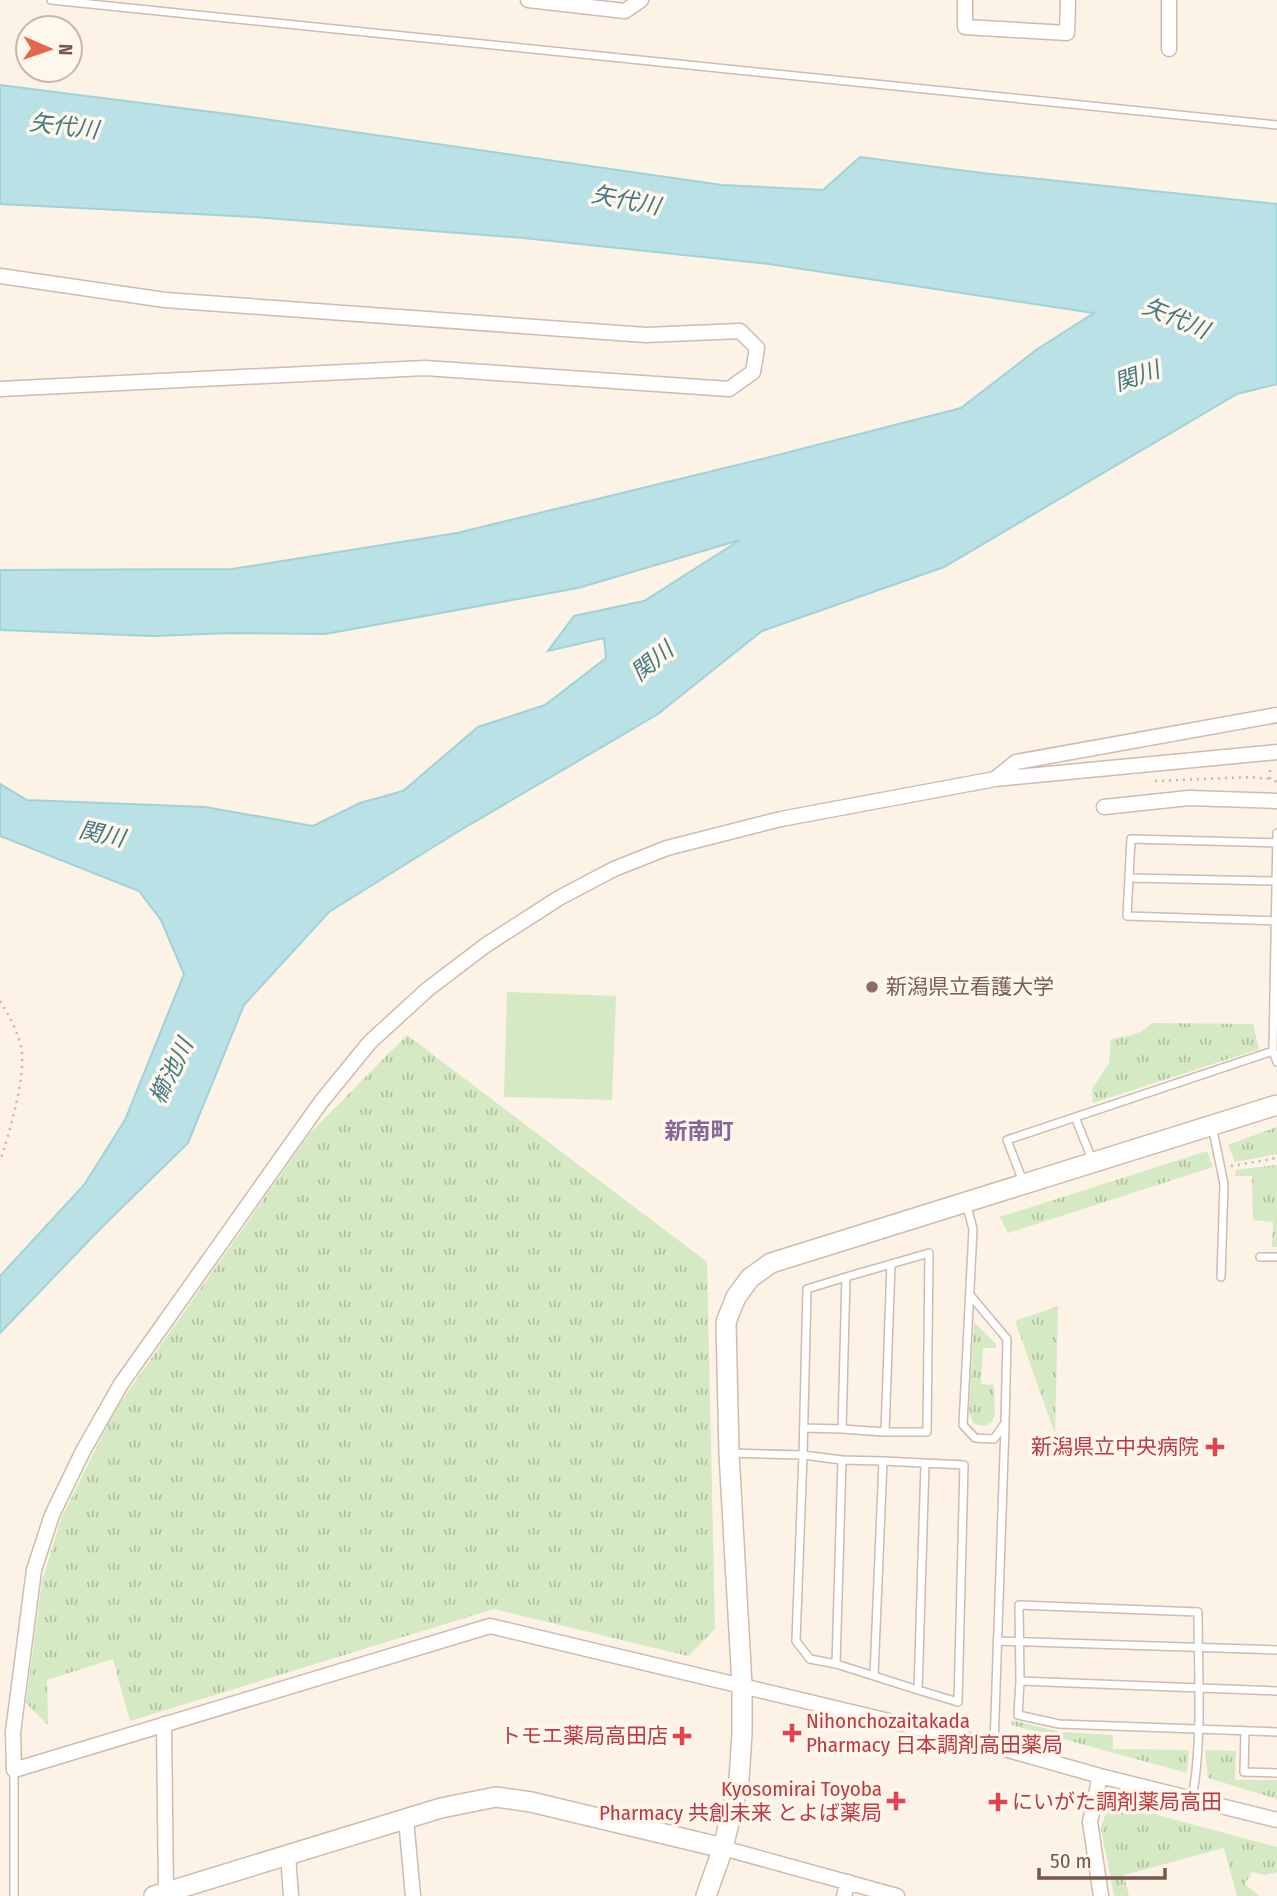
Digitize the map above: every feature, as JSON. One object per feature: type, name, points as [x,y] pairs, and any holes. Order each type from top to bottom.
[{"type":"street","points":[[528,0],[625,11],[642,0]]},
{"type":"street","points":[[965,0],[965,27],[1067,33],[1068,0]]},
{"type":"street","points":[[1169,0],[1169,49]]},
{"type":"street","points":[[0,276],[179,301],[646,335],[740,331],[757,348],[752,372],[729,389],[425,368],[0,389]]},
{"type":"street","points":[[995,779],[1016,762],[1277,715]]},
{"type":"street","points":[[1277,752],[995,779],[781,819],[667,848],[614,869],[559,898],[486,945],[428,989],[370,1042],[321,1102],[121,1384],[52,1515],[34,1570],[13,1732],[14,1770],[490,1626],[994,1746],[1100,1776],[1277,1820]]},
{"type":"street","points":[[1104,807],[1189,798],[1277,801]]},
{"type":"street","points":[[706,1896],[723,1848],[738,1780],[742,1733],[726,1322],[736,1297],[750,1278],[771,1263],[1277,1105]]},
{"type":"street","points":[[164,1724],[162,1895],[407,1819],[467,1802],[496,1797],[531,1802],[723,1848],[846,1889],[897,1896]]},
{"type":"street","points":[[1100,1776],[1090,1822],[1091,1844],[1101,1896]]},
{"type":"street","points":[[407,1819],[413,1896]]},
{"type":"street","points":[[288,1855],[291,1896]]},
{"type":"lane","points":[[51,0],[1277,125]]},
{"type":"lane","points":[[1277,833],[1273,1051],[1277,1062]]},
{"type":"lane","points":[[1276,921],[1127,916],[1131,839],[1277,843]]},
{"type":"lane","points":[[1129,878],[1277,881]]},
{"type":"lane","points":[[1024,1184],[1007,1140],[1273,1051]]},
{"type":"lane","points":[[1076,1117],[1093,1162]]},
{"type":"lane","points":[[1212,1125],[1224,1184],[1221,1277]]},
{"type":"lane","points":[[966,1202],[973,1230],[963,1425],[975,1438],[994,1439],[1005,1423]]},
{"type":"lane","points":[[729,1453],[803,1455],[842,1460],[964,1465],[958,1702],[835,1664],[810,1659],[796,1640],[803,1455],[804,1428],[807,1289],[929,1253],[927,1432],[804,1428]]},
{"type":"lane","points":[[1260,1257],[1277,1257]]},
{"type":"lane","points":[[885,1432],[891,1264]]},
{"type":"lane","points":[[842,1429],[846,1277]]},
{"type":"lane","points":[[970,1295],[1007,1339],[994,1746]]},
{"type":"lane","points":[[835,1664],[842,1460]]},
{"type":"lane","points":[[874,1676],[883,1461]]},
{"type":"lane","points":[[918,1690],[925,1464]]},
{"type":"lane","points":[[1192,1799],[1197,1772],[1197,1729],[1198,1689],[1198,1612],[1019,1605],[1018,1715],[1059,1724],[1197,1729],[1245,1731],[1277,1732]]},
{"type":"lane","points":[[997,1641],[1277,1650]]},
{"type":"lane","points":[[1020,1681],[1277,1691]]},
{"type":"lane","points":[[1245,1731],[1244,1773],[1277,1773]]},
{"type":"lane","points":[[14,1770],[14,1896]]},
{"type":"path","points":[[0,1001],[15,1024],[22,1049],[19,1088],[0,1161]]},
{"type":"path","points":[[0,1144],[5,1145]]},
{"type":"path","points":[[1221,1169],[1277,1158]]},
{"type":"green space","points":[[507,992],[616,996],[612,1100],[504,1097]]},
{"type":"green space","points":[[1151,1023],[1253,1024],[1259,1049],[1093,1103],[1092,1089],[1109,1063],[1111,1039],[1138,1033]]},
{"type":"green space","points":[[407,1035],[707,1262],[715,1629],[688,1656],[494,1609],[130,1721],[113,1659],[47,1680],[48,1725],[26,1703],[42,1581],[61,1519],[115,1410],[311,1132]]},
{"type":"green space","points":[[1277,1127],[1277,1154],[1235,1162],[1228,1145]]},
{"type":"green space","points":[[1207,1151],[1213,1167],[1008,1233],[1000,1217]]},
{"type":"green space","points":[[1277,1165],[1277,1247],[1272,1247],[1273,1222],[1253,1220],[1252,1176],[1235,1176],[1236,1170]]},
{"type":"green space","points":[[1058,1306],[1055,1434],[1015,1321]]},
{"type":"green space","points":[[974,1322],[996,1344],[996,1348],[983,1348],[981,1384],[994,1385],[995,1414],[992,1422],[984,1426],[974,1424],[969,1413]]},
{"type":"green space","points":[[1011,1720],[1061,1732],[1113,1735],[1113,1749],[1189,1750],[1187,1773],[1012,1725]]},
{"type":"green space","points":[[1205,1750],[1236,1751],[1235,1780],[1277,1780],[1277,1799],[1208,1778]]},
{"type":"green space","points":[[1109,1802],[1277,1847],[1277,1872],[1265,1875],[1252,1872],[1245,1884],[1259,1896],[1237,1896],[1224,1848],[1124,1875],[1129,1896],[1114,1896],[1101,1829]]},
{"type":"water","points":[[0,85],[236,115],[722,185],[823,190],[860,157],[982,173],[1277,204],[1277,384],[1237,394],[944,567],[762,631],[658,714],[459,831],[329,912],[244,1005],[188,1143],[0,1333],[0,1276],[84,1185],[125,1120],[184,974],[161,920],[139,891],[0,836],[0,784],[27,800],[205,807],[313,826],[360,803],[403,791],[478,727],[545,705],[606,658],[604,638],[548,651],[574,616],[644,601],[740,540],[578,588],[325,634],[153,636],[0,630],[0,570],[232,569],[457,533],[961,408],[1036,350],[1094,313],[769,264],[523,238],[254,217],[0,204]]},
{"type":"place","name":"新潟県立看護大学","points":[[872,987]]},
{"type":"place","name":"新潟県立中央病院","points":[[1215,1447]]},
{"type":"place","name":"Nihonchozaitakada Pharmacy 日本調剤高田薬局","points":[[792,1733]]},
{"type":"place","name":"トモエ薬局高田店","points":[[682,1736]]},
{"type":"place","name":"Kyosomirai Toyoba Pharmacy 共創未来 とよば薬局","points":[[896,1801]]},
{"type":"place","name":"にいがた調剤薬局高田","points":[[998,1802]]},
{"type":"district","name":"新南町","points":[[699,1131]]},
{"type":"water label","name":"矢代川","points":[[64,126]]},
{"type":"water label","name":"矢代川","points":[[626,200]]},
{"type":"water label","name":"矢代川","points":[[1176,318]]},
{"type":"water label","name":"関川","points":[[1137,376]]},
{"type":"water label","name":"関川","points":[[652,661]]},
{"type":"water label","name":"関川","points":[[102,834]]},
{"type":"water label","name":"櫛池川","points":[[171,1071]]}]
